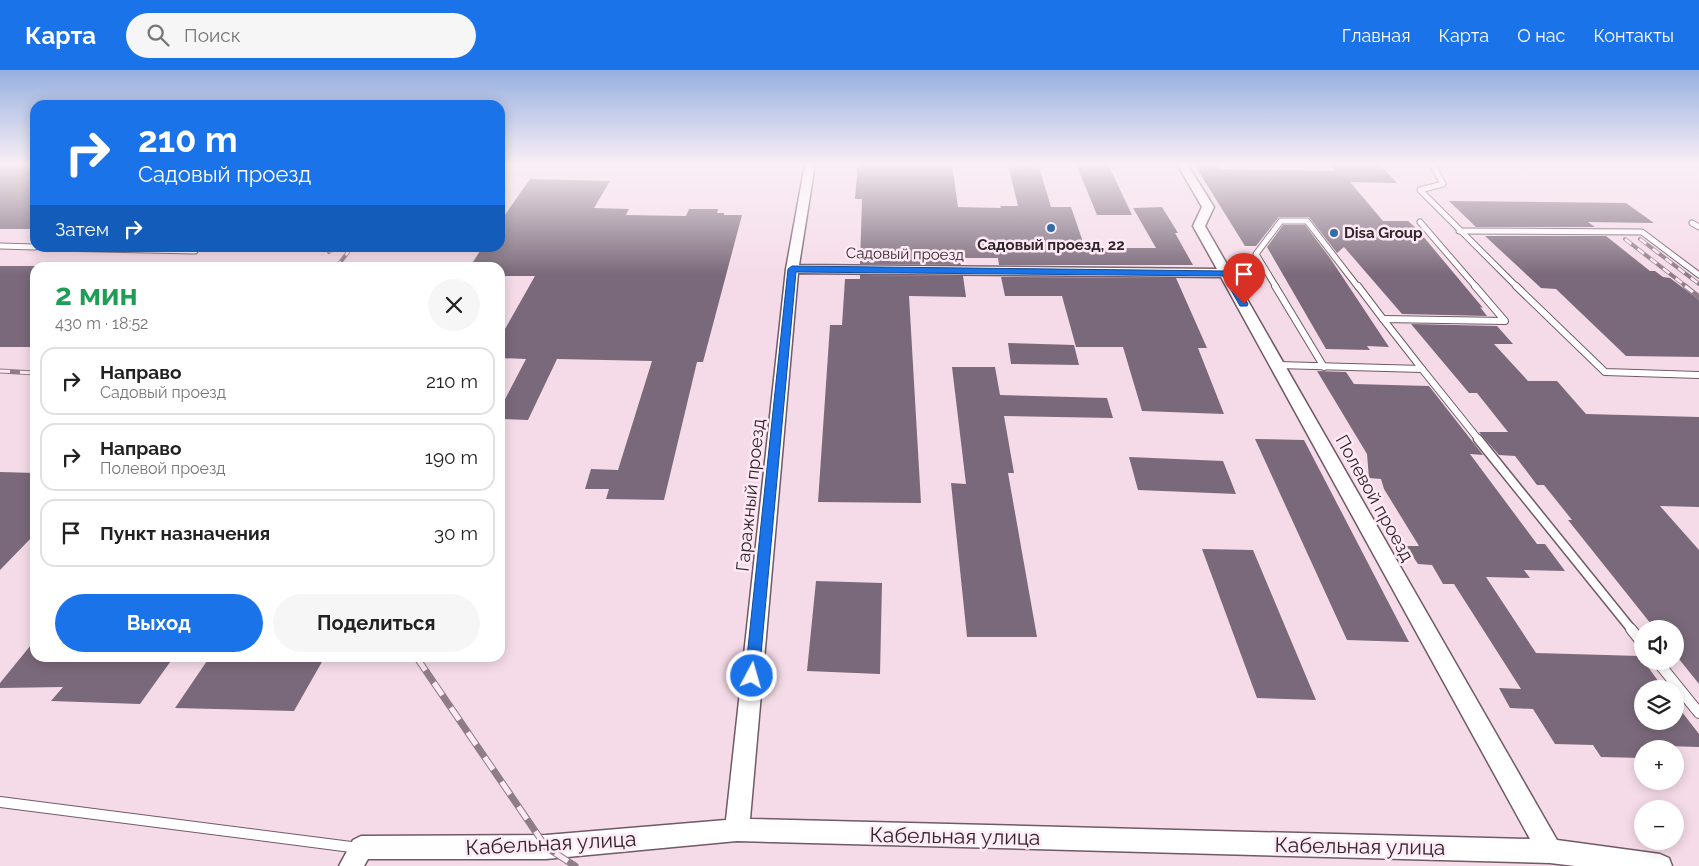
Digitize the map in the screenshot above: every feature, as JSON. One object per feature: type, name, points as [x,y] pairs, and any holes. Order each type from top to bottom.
[{"type":"street","name":"Гаражный проезд","points":[[737,830],[792,269],[804,201]]},
{"type":"street","name":"Полевой проезд","points":[[1204,201],[1208,208],[1199,226],[1550,851]]},
{"type":"street","name":"Садовый проезд","points":[[792,269],[1226,273]]},
{"type":"street","name":"Кабельная улица","points":[[356,857],[546,847],[737,830],[1550,851],[1660,866]]},
{"type":"lane","points":[[1431,201],[1459,231],[1606,372],[1699,375]]},
{"type":"lane","points":[[1324,366],[1256,254],[1281,221],[1307,221],[1422,369],[1634,633]]},
{"type":"lane","points":[[1383,319],[1505,321],[1420,222]]},
{"type":"lane","points":[[1692,222],[1699,227]]},
{"type":"lane","points":[[1459,231],[1642,232],[1699,275]]},
{"type":"lane","points":[[0,246],[30,247]]},
{"type":"lane","points":[[1278,365],[1422,369]]},
{"type":"lane","points":[[1664,670],[1699,713]]},
{"type":"lane","points":[[0,802],[356,857]]},
{"type":"building","points":[[0,201],[30,201],[30,229],[0,229]]},
{"type":"building","points":[[515,201],[598,201],[594,208],[629,209],[626,215],[686,216],[689,209],[718,209],[717,213],[724,213],[724,215],[742,215],[703,362],[697,362],[664,500],[606,499],[609,489],[585,489],[591,469],[618,470],[652,361],[557,359],[528,420],[505,419],[505,399],[526,359],[505,358],[505,329],[535,276],[505,276],[505,262],[473,262],[479,252],[505,252],[505,215]]},
{"type":"building","points":[[862,201],[957,201],[958,207],[1001,208],[1000,206],[1018,206],[1017,201],[1049,201],[1051,207],[1071,207],[1085,248],[1156,248],[1133,208],[1162,207],[1178,233],[1175,233],[1193,265],[999,265],[998,258],[960,258],[961,265],[860,264]]},
{"type":"building","points":[[1091,201],[1125,201],[1132,215],[1097,215]]},
{"type":"building","points":[[1217,201],[1366,201],[1383,221],[1408,221],[1417,229],[1483,308],[1480,307],[1487,316],[1402,314],[1344,247],[1337,253],[1309,217],[1279,217],[1256,246],[1245,246]]},
{"type":"building","points":[[1449,201],[1626,203],[1654,223],[1588,222],[1595,227],[1476,227]]},
{"type":"building","points":[[1283,225],[1305,225],[1330,258],[1389,347],[1367,346],[1370,350],[1326,349],[1267,247]]},
{"type":"building","points":[[1485,236],[1606,236],[1650,271],[1655,271],[1663,277],[1670,278],[1699,300],[1699,357],[1626,356],[1556,289],[1541,288]]},
{"type":"building","points":[[0,266],[30,266],[30,347],[0,347]]},
{"type":"building","points":[[860,275],[963,276],[966,297],[909,296],[921,503],[818,502],[830,325],[842,325],[845,279],[860,279]]},
{"type":"building","points":[[1001,277],[1176,278],[1207,348],[1198,348],[1224,414],[1142,411],[1123,347],[1076,347],[1062,296],[1005,296]]},
{"type":"building","points":[[1411,324],[1497,326],[1513,344],[1494,344],[1528,381],[1557,381],[1586,414],[1699,417],[1699,507],[1660,506],[1699,550],[1699,684],[1684,665],[1684,620],[1648,620],[1568,520],[1572,520],[1544,485],[1537,485],[1515,456],[1499,455],[1479,432],[1508,432],[1477,393],[1469,393]]},
{"type":"building","points":[[1008,343],[1074,345],[1079,365],[1011,364]]},
{"type":"building","points":[[952,367],[995,367],[1000,395],[1107,398],[1113,418],[1004,416],[1014,473],[1008,473],[1037,637],[967,637],[951,483],[966,484]]},
{"type":"building","points":[[1317,371],[1346,372],[1354,384],[1429,386],[1483,455],[1470,454],[1537,544],[1545,544],[1565,571],[1524,570],[1530,578],[1486,577],[1536,653],[1634,656],[1634,670],[1650,670],[1657,680],[1634,680],[1634,730],[1684,730],[1684,715],[1699,734],[1699,747],[1684,747],[1684,740],[1634,740],[1634,758],[1601,757],[1593,745],[1555,744],[1533,709],[1510,708],[1499,688],[1521,689],[1454,584],[1443,584],[1432,565],[1418,564],[1406,546],[1419,546],[1384,489],[1381,479],[1369,478],[1367,454]]},
{"type":"building","points":[[1255,439],[1304,440],[1409,642],[1347,640]]},
{"type":"building","points":[[1129,457],[1223,461],[1236,494],[1138,490]]},
{"type":"building","points":[[0,472],[30,473],[30,539],[0,570]]},
{"type":"building","points":[[1202,549],[1253,550],[1316,700],[1257,698]]},
{"type":"building","points":[[816,581],[882,583],[880,674],[807,671]]},
{"type":"building","points":[[30,646],[30,662],[170,662],[140,704],[51,701],[63,687],[0,688],[0,683]]},
{"type":"building","points":[[206,662],[322,662],[294,711],[175,708]]},
{"type":"railway","points":[[1625,239],[1687,287]]},
{"type":"railway","points":[[1640,239],[1699,284]]},
{"type":"railway","points":[[340,262],[348,252]]},
{"type":"railway","points":[[1685,286],[1699,297]]},
{"type":"railway","points":[[0,371],[30,373]]},
{"type":"railway","points":[[420,662],[546,847],[575,866]]},
{"type":"place","name":"Садовый проезд, 22","points":[[1051,228]]},
{"type":"place","name":"Disa Group","points":[[1334,233]]},
{"type":"route","points":[[752,676],[792,269],[1226,273],[1244,304]]}]
